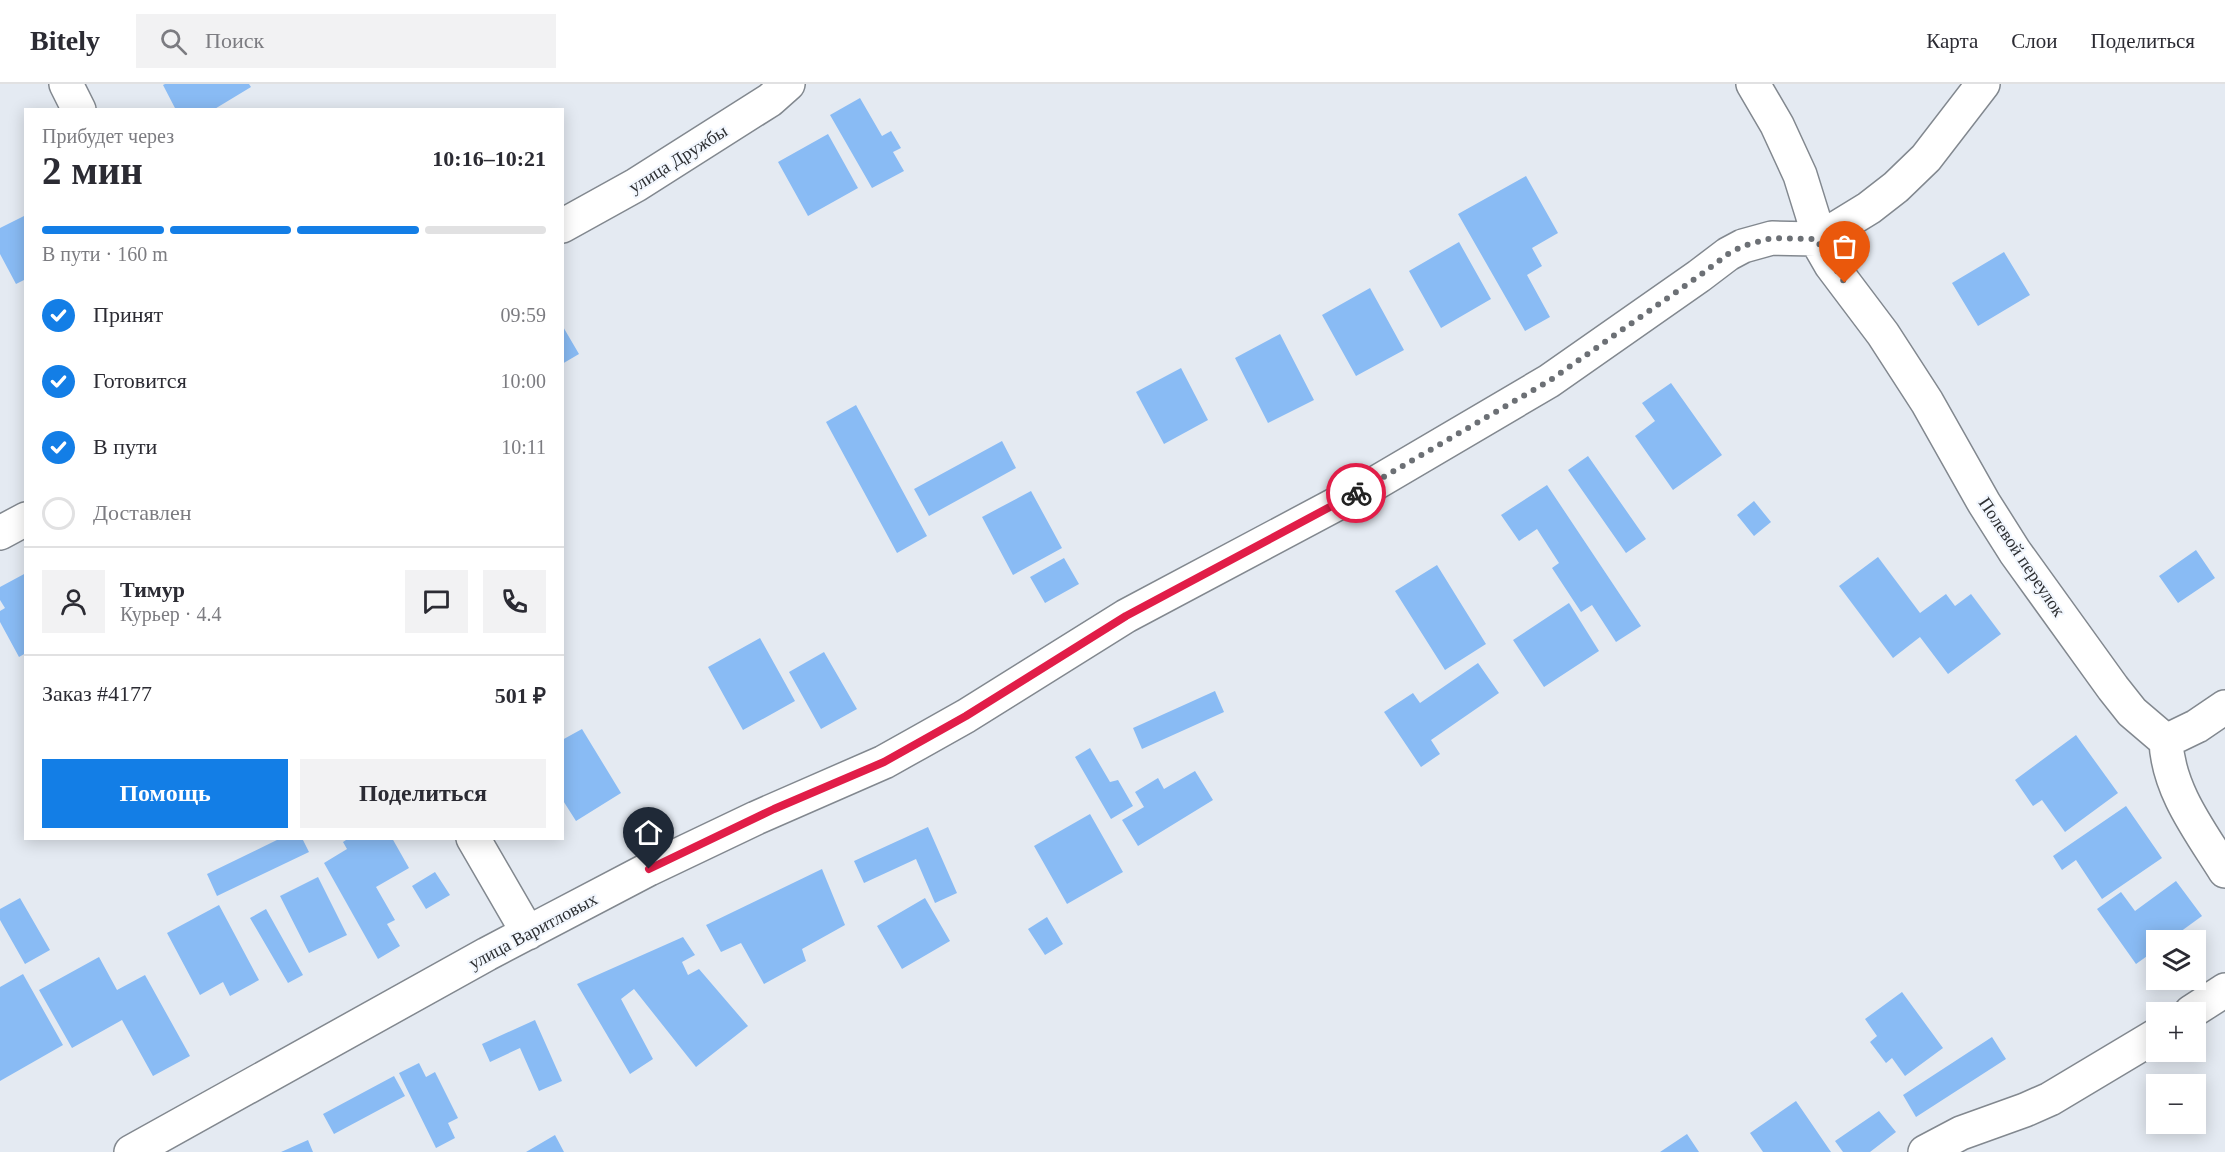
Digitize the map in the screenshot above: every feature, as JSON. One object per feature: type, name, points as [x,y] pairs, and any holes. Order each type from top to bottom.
[{"type":"street","points":[[66,84],[79,108]]},
{"type":"street","name":"улица Дружбы","points":[[564,225],[636,186],[770,100],[788,84]]},
{"type":"street","name":"Полевой переулок","points":[[1753,84],[1777,126],[1800,175],[1814,220],[1816,239],[1831,265],[1882,334],[1927,402],[1984,503],[2015,552],[2132,712],[2166,741]]},
{"type":"street","points":[[1816,239],[1869,208],[1896,188],[1938,145],[1983,84]]},
{"type":"street","name":"улица Варитловых","points":[[130,1152],[649,869],[756,818],[884,762],[928,738],[1126,616],[1374,484],[1549,381],[1728,254],[1743,246],[1772,238],[1816,239]]},
{"type":"street","points":[[0,533],[24,520]]},
{"type":"street","points":[[2225,707],[2197,726],[2166,741],[2167,757],[2173,776],[2200,834],[2225,871]]},
{"type":"street","points":[[474,840],[528,933]]},
{"type":"street","points":[[2206,1002],[2225,990]]},
{"type":"street","points":[[1925,1152],[1961,1133],[2050,1099],[2146,1042]]},
{"type":"building","points":[[249,84],[251,87],[216,108],[175,108],[163,85]]},
{"type":"building","points":[[860,98],[882,136],[891,131],[901,148],[893,152],[904,171],[872,188],[830,115]]},
{"type":"building","points":[[828,134],[858,188],[808,216],[778,162]]},
{"type":"building","points":[[1526,176],[1558,233],[1532,248],[1542,266],[1527,275],[1550,317],[1525,331],[1458,214]]},
{"type":"building","points":[[24,216],[24,280],[16,284],[0,254],[0,228]]},
{"type":"building","points":[[1459,242],[1491,299],[1441,328],[1409,271]]},
{"type":"building","points":[[2004,252],[2030,295],[1978,326],[1952,283]]},
{"type":"building","points":[[1370,288],[1404,350],[1356,376],[1322,315]]},
{"type":"building","points":[[564,328],[579,354],[564,363]]},
{"type":"building","points":[[1280,334],[1314,400],[1268,423],[1235,358]]},
{"type":"building","points":[[1181,368],[1208,420],[1164,444],[1136,392]]},
{"type":"building","points":[[1671,383],[1722,455],[1673,490],[1635,436],[1655,421],[1642,403]]},
{"type":"building","points":[[856,405],[927,536],[897,553],[826,422]]},
{"type":"building","points":[[1002,441],[1016,468],[929,516],[914,489]]},
{"type":"building","points":[[1588,456],[1646,539],[1626,553],[1568,470]]},
{"type":"building","points":[[1547,485],[1641,626],[1616,642],[1592,605],[1581,612],[1552,568],[1559,563],[1537,529],[1519,541],[1501,515]]},
{"type":"building","points":[[1031,491],[1062,548],[1013,575],[982,517]]},
{"type":"building","points":[[1754,501],[1771,522],[1754,536],[1737,515]]},
{"type":"building","points":[[2196,550],[2215,578],[2178,603],[2159,576]]},
{"type":"building","points":[[1878,557],[1920,613],[1946,594],[1955,606],[1971,594],[2001,634],[1948,674],[1920,637],[1893,658],[1839,586]]},
{"type":"building","points":[[1064,558],[1079,584],[1045,603],[1030,577]]},
{"type":"building","points":[[1437,565],[1486,644],[1445,670],[1395,591]]},
{"type":"building","points":[[24,574],[24,654],[19,657],[0,622],[0,611],[5,608],[0,600],[0,587]]},
{"type":"building","points":[[1569,603],[1599,651],[1544,687],[1513,640]]},
{"type":"building","points":[[760,638],[795,701],[743,730],[708,667]]},
{"type":"building","points":[[824,652],[857,709],[821,729],[789,672]]},
{"type":"building","points":[[1478,663],[1499,693],[1431,740],[1440,754],[1421,767],[1384,712],[1413,693],[1420,703]]},
{"type":"building","points":[[1215,691],[1224,712],[1142,749],[1133,728]]},
{"type":"building","points":[[582,729],[621,793],[576,821],[564,802],[564,739]]},
{"type":"building","points":[[2076,735],[2118,793],[2065,832],[2042,800],[2033,806],[2015,780]]},
{"type":"building","points":[[1090,748],[1110,782],[1118,780],[1133,806],[1111,819],[1075,757]]},
{"type":"building","points":[[1195,771],[1213,800],[1138,846],[1122,820],[1144,807],[1135,792],[1158,778],[1164,789]]},
{"type":"building","points":[[2126,806],[2162,858],[2102,899],[2076,860],[2062,870],[2053,856]]},
{"type":"building","points":[[1090,814],[1123,872],[1067,904],[1034,846]]},
{"type":"building","points":[[928,827],[957,893],[935,903],[916,859],[864,883],[854,861]]},
{"type":"building","points":[[277,840],[303,840],[309,852],[217,896],[207,874]]},
{"type":"building","points":[[346,840],[393,840],[409,868],[376,887],[395,920],[387,924],[400,946],[378,959],[324,863],[347,849],[343,842]]},
{"type":"building","points":[[822,869],[845,925],[802,949],[806,961],[764,984],[741,943],[721,952],[706,925]]},
{"type":"building","points":[[435,872],[450,895],[426,909],[412,886]]},
{"type":"building","points":[[318,877],[347,935],[309,953],[280,896]]},
{"type":"building","points":[[2176,881],[2202,916],[2183,930],[2146,930],[2146,957],[2136,964],[2097,909],[2121,892],[2135,911]]},
{"type":"building","points":[[20,898],[50,950],[25,964],[0,920],[0,909]]},
{"type":"building","points":[[925,898],[950,941],[902,969],[877,926]]},
{"type":"building","points":[[219,905],[259,980],[230,996],[223,982],[200,995],[167,933]]},
{"type":"building","points":[[266,909],[303,975],[288,983],[250,918]]},
{"type":"building","points":[[1047,917],[1063,944],[1045,955],[1028,929]]},
{"type":"building","points":[[683,937],[695,955],[682,962],[688,975],[699,969],[748,1026],[696,1067],[634,989],[621,999],[653,1059],[630,1074],[577,984]]},
{"type":"building","points":[[99,957],[117,990],[145,975],[190,1056],[153,1076],[122,1020],[72,1048],[39,990]]},
{"type":"building","points":[[23,974],[63,1045],[0,1081],[0,987]]},
{"type":"building","points":[[1902,992],[1943,1048],[1905,1076],[1892,1058],[1886,1063],[1870,1042],[1877,1036],[1865,1019]]},
{"type":"building","points":[[535,1020],[562,1081],[539,1091],[520,1048],[490,1062],[482,1044]]},
{"type":"building","points":[[1992,1037],[2006,1059],[1916,1117],[1903,1095]]},
{"type":"building","points":[[419,1063],[426,1077],[435,1072],[458,1118],[448,1123],[455,1138],[436,1148],[399,1073]]},
{"type":"building","points":[[394,1076],[405,1096],[334,1134],[323,1114]]},
{"type":"building","points":[[1796,1101],[1831,1152],[1763,1152],[1750,1133]]},
{"type":"building","points":[[1879,1111],[1896,1132],[1870,1152],[1843,1152],[1835,1141]]},
{"type":"building","points":[[1687,1134],[1699,1152],[1660,1152]]},
{"type":"building","points":[[555,1135],[564,1152],[526,1152]]},
{"type":"building","points":[[308,1140],[313,1152],[281,1152]]},
{"type":"way so far","points":[[1356,493],[1549,381],[1728,254],[1743,246],[1772,238],[1816,239],[1845,283]]},
{"type":"route","points":[[649,869],[774,809],[884,762],[966,716],[1126,616],[1356,493]]}]
